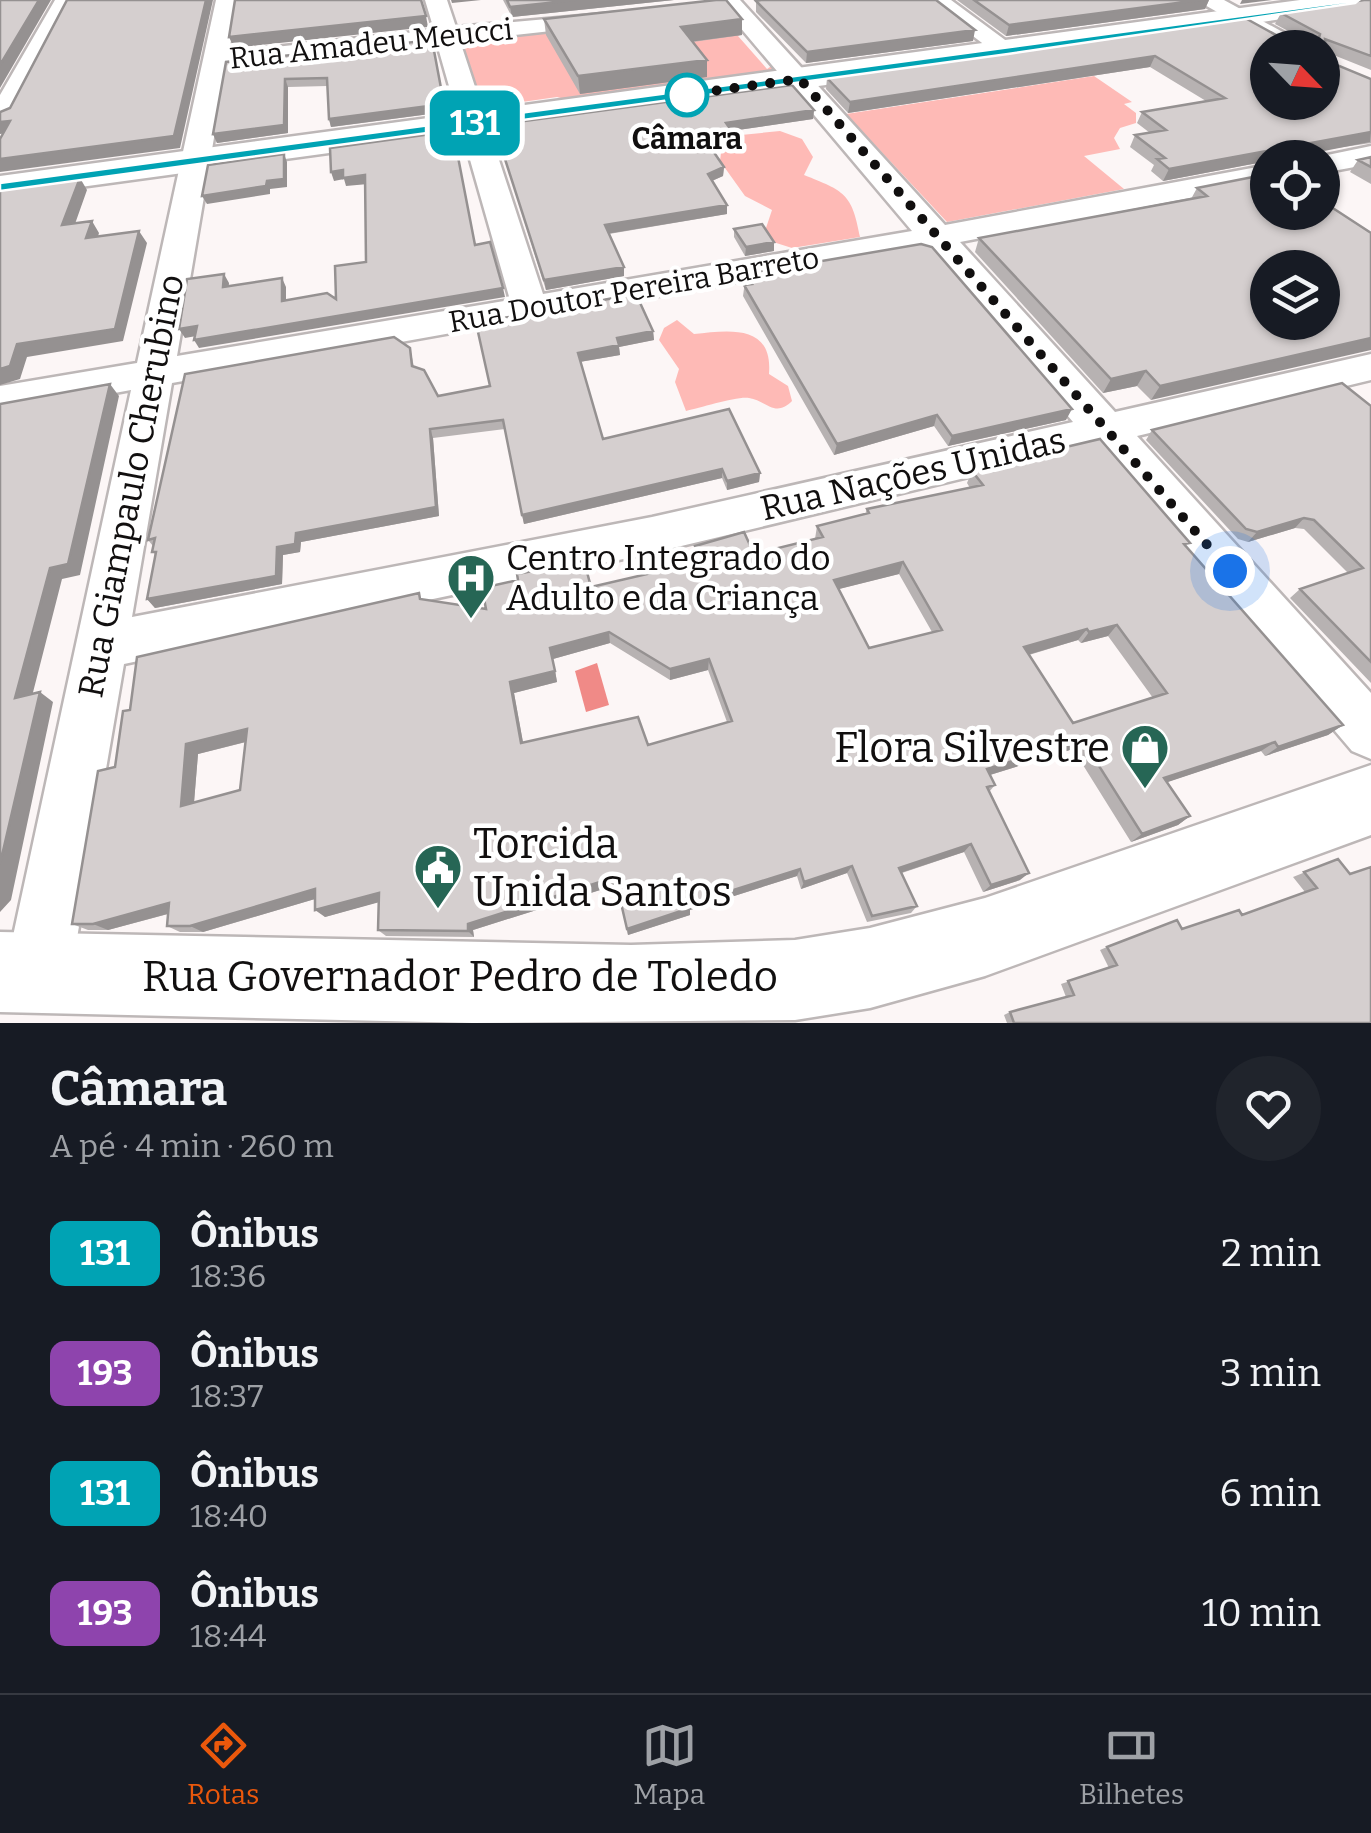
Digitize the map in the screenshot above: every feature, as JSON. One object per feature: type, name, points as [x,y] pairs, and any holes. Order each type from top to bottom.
[{"type":"main road","points":[[0,187],[1008,51],[1355,0]]},
{"type":"main road","name":"Rua Governador Pedro de Toledo","points":[[19,972],[489,1003],[748,983],[870,968],[984,938],[1371,800]]},
{"type":"street","points":[[0,118],[66,0]]},
{"type":"street","name":"Rua Giampaulo Cherubino","points":[[19,972],[100,646],[226,0]]},
{"type":"street","points":[[436,0],[530,308]]},
{"type":"street","points":[[700,8],[767,0]]},
{"type":"street","points":[[937,0],[1008,51]]},
{"type":"street","points":[[1207,0],[1265,30]]},
{"type":"street","points":[[730,2],[1371,732]]},
{"type":"street","name":"Rua Amadeu Meucci","points":[[214,61],[635,14]]},
{"type":"street","points":[[1340,160],[1371,154]]},
{"type":"street","name":"Rua Doutor Pereira Barreto","points":[[0,400],[1250,177]]},
{"type":"street","name":"Rua Nações Unidas","points":[[100,646],[506,567],[1371,367]]},
{"type":"shaded area","points":[[725,9],[736,34],[747,31],[738,36],[767,69],[776,63],[786,74],[580,103],[557,97],[494,106],[509,113],[484,114],[460,40]]},
{"type":"shaded area","points":[[1094,76],[1132,102],[1124,104],[1136,113],[1136,123],[1120,128],[1114,138],[1120,149],[1084,156],[1124,189],[947,222],[846,114]]},
{"type":"shaded area","points":[[780,131],[802,139],[813,157],[804,175],[844,196],[854,211],[860,237],[792,248],[770,241],[765,231],[772,210],[745,196],[720,161],[722,145],[741,135]]},
{"type":"shaded area","points":[[677,320],[694,334],[735,332],[757,338],[768,358],[769,374],[788,386],[792,401],[776,408],[743,398],[686,411],[675,382],[679,369],[659,340],[664,328]]},
{"type":"shaded area","points":[[597,663],[609,705],[586,712],[575,671]]},
{"type":"building","points":[[0,0],[39,0],[0,65]]},
{"type":"building","points":[[67,0],[206,0],[174,136],[0,159],[0,139],[10,121],[0,122],[0,112],[10,108]]},
{"type":"building","points":[[235,0],[421,0],[426,16],[229,37]]},
{"type":"building","points":[[507,0],[576,0],[510,7]]},
{"type":"building","points":[[726,0],[742,19],[681,27],[707,60],[578,76],[544,19]]},
{"type":"building","points":[[936,0],[975,30],[807,52],[756,1]]},
{"type":"building","points":[[974,0],[1200,0],[1009,25]]},
{"type":"building","points":[[1371,0],[1371,56],[1340,45],[1340,30],[1313,30],[1281,13]]},
{"type":"building","points":[[1245,18],[1267,30],[1250,30],[1250,120],[1340,120],[1340,66],[1371,79],[1371,132],[1327,140],[1250,140],[1250,154],[1169,169],[1157,159],[1165,158],[1135,135],[1166,130],[1142,112],[1225,98],[1155,56],[850,102],[827,78]]},
{"type":"building","points":[[432,40],[444,104],[329,119],[327,78],[285,79],[284,125],[213,134],[226,62]]},
{"type":"building","points":[[792,85],[814,110],[726,123],[731,130],[702,135],[724,167],[708,174],[727,205],[605,225],[624,267],[544,280],[494,125]]},
{"type":"building","points":[[453,131],[475,245],[490,242],[503,288],[194,340],[197,326],[179,329],[187,279],[224,274],[223,287],[282,278],[282,301],[327,293],[336,299],[335,266],[366,262],[365,175],[343,178],[343,170],[331,172],[330,148]]},
{"type":"building","points":[[284,154],[284,179],[267,181],[266,186],[202,196],[208,165]]},
{"type":"building","points":[[1371,157],[1371,167],[1358,160]]},
{"type":"building","points":[[80,178],[62,225],[92,221],[86,238],[139,231],[115,329],[17,344],[10,366],[0,369],[0,189]]},
{"type":"building","points":[[1250,178],[1250,230],[1340,230],[1340,213],[1371,233],[1371,338],[1160,386],[1146,371],[1111,379],[979,238],[1207,196],[1197,188]]},
{"type":"building","points":[[762,224],[774,242],[746,247],[734,229]]},
{"type":"building","points":[[921,244],[932,247],[1072,409],[952,436],[937,415],[837,444],[744,285],[752,284],[746,274]]},
{"type":"building","points":[[636,294],[653,331],[617,338],[619,345],[578,353],[603,439],[729,409],[760,473],[727,481],[722,469],[522,515],[503,420],[430,429],[436,507],[296,533],[295,544],[277,547],[276,576],[147,599],[156,552],[152,552],[155,538],[148,540],[185,374],[394,337],[410,348],[412,366],[424,370],[438,396],[490,386],[476,323]]},
{"type":"building","points":[[1342,383],[1371,406],[1371,662],[1300,589],[1363,568],[1314,520],[1304,518],[1257,532],[1246,529],[1152,430]]},
{"type":"building","points":[[110,384],[68,564],[50,568],[15,698],[40,692],[0,864],[0,404]]},
{"type":"building","points":[[1100,439],[1190,543],[1184,544],[1343,725],[1278,747],[1275,742],[1164,778],[1190,816],[1142,834],[1082,739],[987,769],[995,785],[987,787],[1029,873],[991,885],[971,844],[899,868],[917,906],[872,916],[852,866],[804,882],[800,869],[689,904],[690,908],[627,929],[615,877],[468,924],[468,931],[378,930],[379,893],[315,910],[315,889],[190,926],[167,926],[169,903],[93,924],[72,924],[98,771],[115,767],[123,711],[130,710],[137,657],[419,593],[420,599],[486,609],[482,588],[518,580],[517,574],[584,561],[591,587],[656,572],[654,569],[698,552],[695,546],[744,532],[754,554],[823,537],[817,526],[869,513],[867,509],[983,485],[972,471]],"holes":[[[903,562],[942,630],[869,648],[834,580]],[[1117,625],[1167,693],[1073,723],[1024,647],[1087,629],[1089,632]],[[609,632],[670,669],[709,659],[732,721],[648,745],[638,717],[521,743],[510,682],[555,671],[550,648]],[[247,729],[240,790],[181,806],[186,744]]]},
{"type":"building","points":[[1338,859],[1350,874],[1371,867],[1371,1023],[1014,1023],[1010,1012],[1074,995],[1068,981],[1117,965],[1107,947],[1177,920],[1182,929],[1239,910],[1242,915],[1317,888],[1304,872]]},
{"type":"bus line","name":"131","points":[[0,187],[1008,51],[1355,0]]},
{"type":"place","name":"Câmara","points":[[687,95]]},
{"type":"place","name":"Centro Integrado do Adulto e da Criança","points":[[471,620]]},
{"type":"place","name":"Flora Silvestre","points":[[1145,790]]},
{"type":"place","name":"Torcida Unida Santos","points":[[438,910]]},
{"type":"route","points":[[687,95],[800,79],[1230,571]]}]
